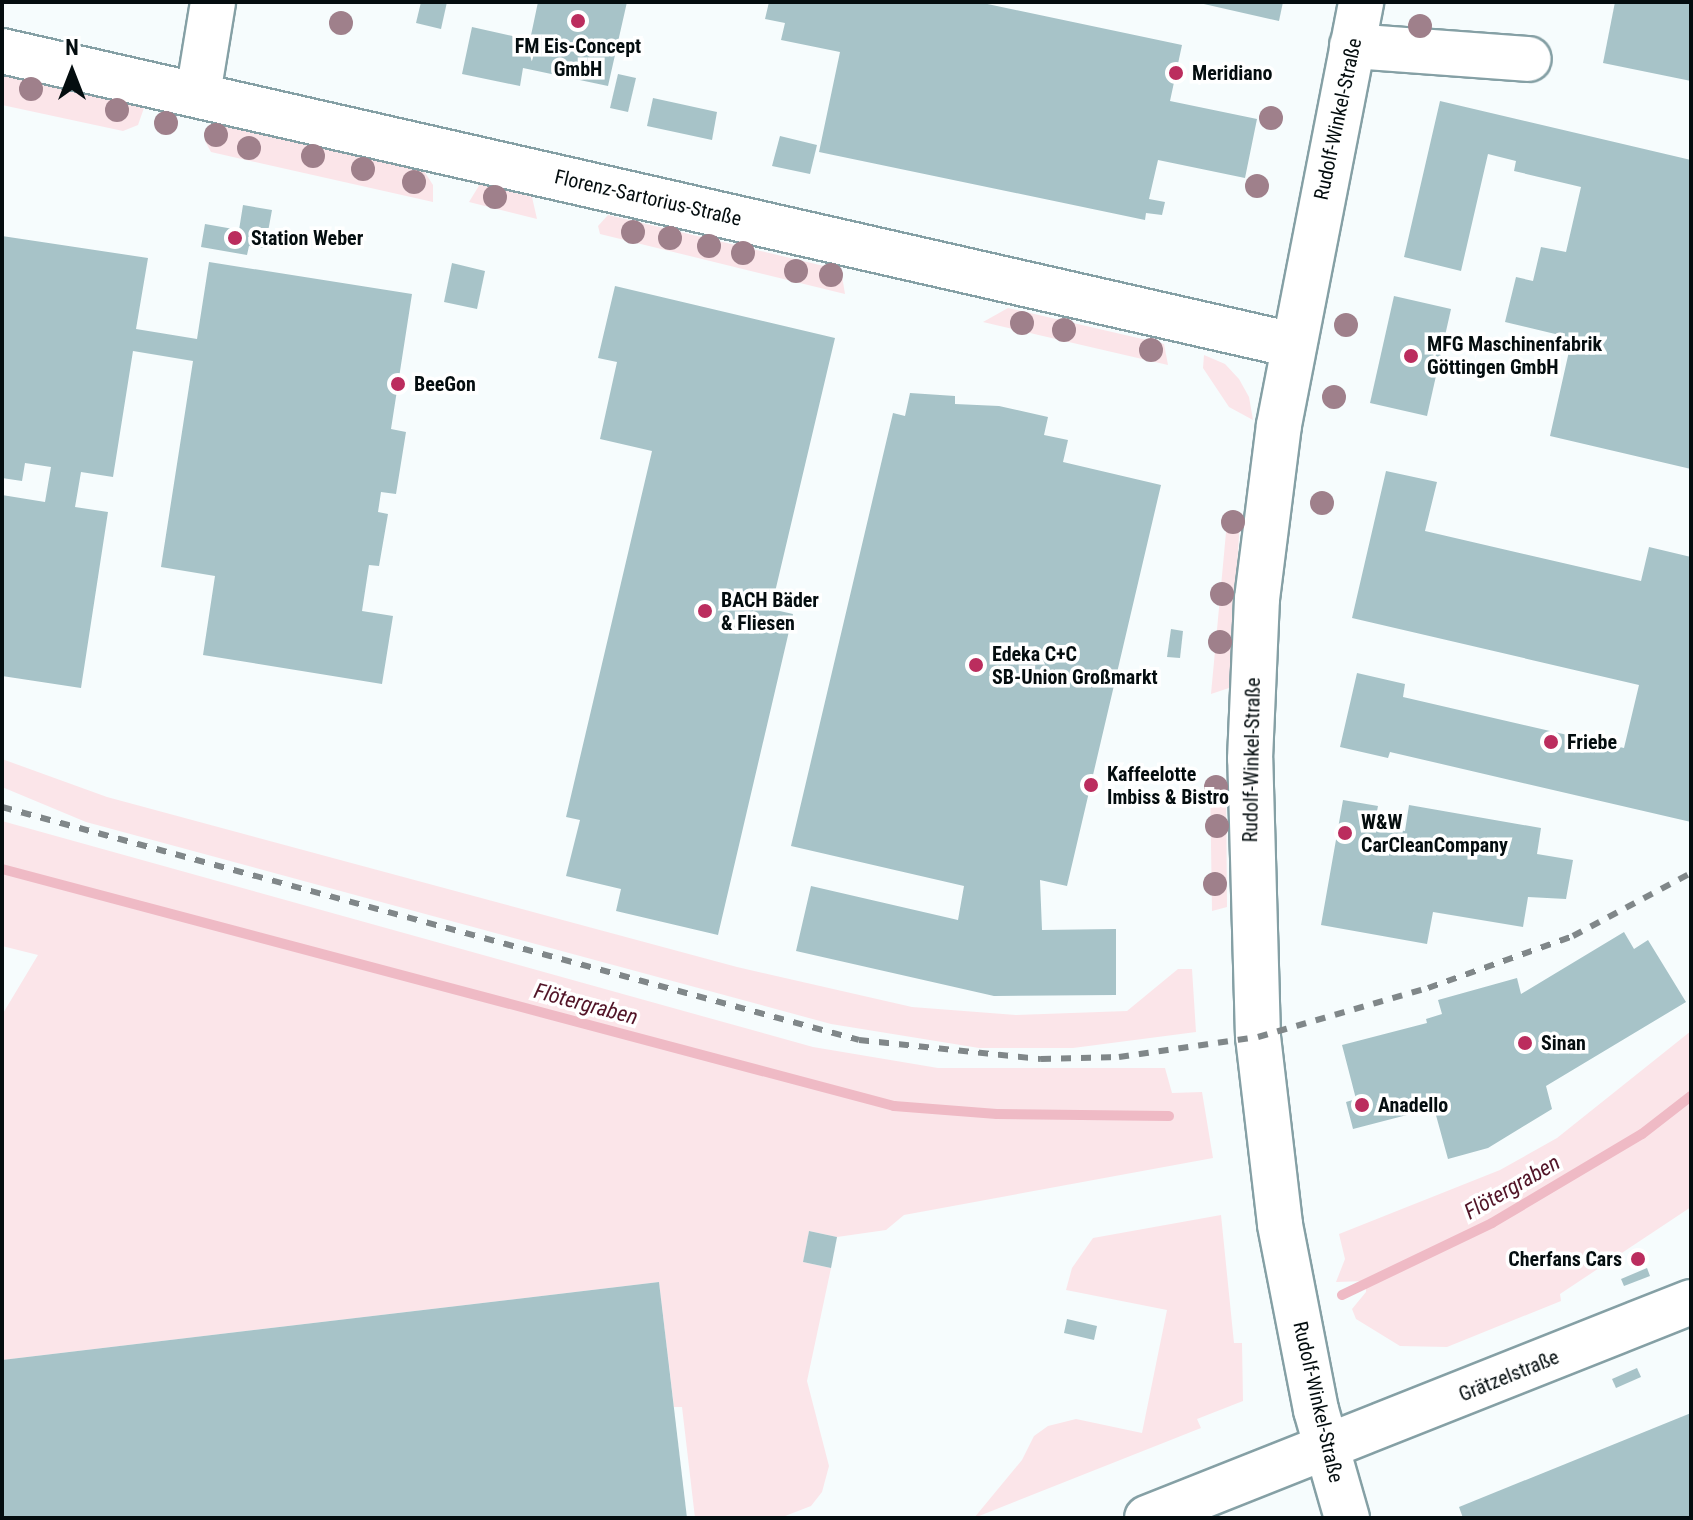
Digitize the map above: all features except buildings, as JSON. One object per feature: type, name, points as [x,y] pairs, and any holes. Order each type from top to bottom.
[{"type":"street","points":[[198,94],[213,2]]},
{"type":"street","name":"Rudolf-Winkel-Straße","points":[[1347,1518],[1326,1448],[1280,1224],[1258,1037],[1250,847],[1257,599],[1293,345],[1361,2]]},
{"type":"street","points":[[1352,46],[1529,59]]},
{"type":"street","name":"Florenz-Sartorius-Straße","points":[[2,51],[1293,345]]},
{"type":"street","name":"Grätzelstraße","points":[[1147,1518],[1691,1302]]},
{"type":"shaded area","points":[[2,75],[145,105],[138,125],[123,131],[2,105]]},
{"type":"shaded area","points":[[214,123],[424,171],[433,185],[433,202],[211,152],[205,141]]},
{"type":"shaded area","points":[[480,184],[532,197],[537,219],[469,202]]},
{"type":"shaded area","points":[[608,215],[841,270],[845,294],[600,234],[598,226]]},
{"type":"shaded area","points":[[1008,308],[1164,344],[1168,365],[983,322]]},
{"type":"shaded area","points":[[1204,355],[1225,364],[1239,379],[1249,397],[1253,420],[1229,407],[1203,368]]},
{"type":"shaded area","points":[[1228,511],[1237,513],[1240,521],[1229,688],[1211,694]]},
{"type":"shaded area","points":[[2,759],[107,797],[737,967],[912,1007],[1016,1015],[1127,1011],[1178,969],[1192,969],[1196,1032],[1073,1048],[979,1048],[831,1024],[86,822],[2,787]]},
{"type":"shaded area","points":[[1210,779],[1226,781],[1227,907],[1212,911]]},
{"type":"shaded area","points":[[2,821],[813,1047],[938,1068],[1165,1068],[1172,1093],[1202,1092],[1213,1158],[904,1215],[886,1230],[837,1237],[809,1231],[803,1262],[831,1268],[807,1381],[829,1466],[822,1492],[811,1506],[780,1518],[695,1518],[682,1407],[674,1407],[659,1282],[2,1360],[2,1015],[38,955],[2,946]]},
{"type":"shaded area","points":[[1691,1031],[1691,1207],[1560,1294],[1561,1301],[1447,1347],[1400,1346],[1356,1319],[1352,1309],[1366,1292],[1366,1281],[1336,1282],[1345,1259],[1339,1234],[1500,1170],[1557,1138]]},
{"type":"shaded area","points":[[1221,1215],[1234,1343],[1242,1343],[1243,1401],[1197,1419],[1201,1428],[974,1518],[1022,1460],[1034,1436],[1048,1426],[1076,1419],[1142,1433],[1167,1310],[1066,1290],[1072,1268],[1093,1238]]},
{"type":"waterway","name":"Flötergraben","points":[[2,869],[894,1106],[997,1114],[1169,1116]]},
{"type":"waterway","name":"Flötergraben","points":[[1342,1295],[1492,1223],[1642,1134],[1691,1096]]},
{"type":"railway","points":[[2,807],[859,1040],[1041,1059],[1119,1057],[1258,1037],[1428,988],[1573,936],[1691,873]]},
{"type":"place","name":"FM Eis-Concept GmbH","points":[[578,21]]},
{"type":"place","name":"Meridiano","points":[[1176,73]]},
{"type":"place","name":"Station Weber","points":[[235,238]]},
{"type":"place","name":"MFG Maschinenfabrik Göttingen GmbH","points":[[1411,356]]},
{"type":"place","name":"BeeGon","points":[[398,384]]},
{"type":"place","name":"BACH Bäder & Fliesen","points":[[705,611]]},
{"type":"place","name":"Edeka C+C SB-Union Großmarkt","points":[[976,665]]},
{"type":"place","name":"Friebe","points":[[1551,742]]},
{"type":"place","name":"Kaffeelotte Imbiss & Bistro","points":[[1091,785]]},
{"type":"place","name":"W&W CarCleanCompany","points":[[1345,833]]},
{"type":"place","name":"Sinan","points":[[1525,1043]]},
{"type":"place","name":"Anadello","points":[[1362,1105]]},
{"type":"place","name":"Cherfans Cars","points":[[1638,1259]]}]
